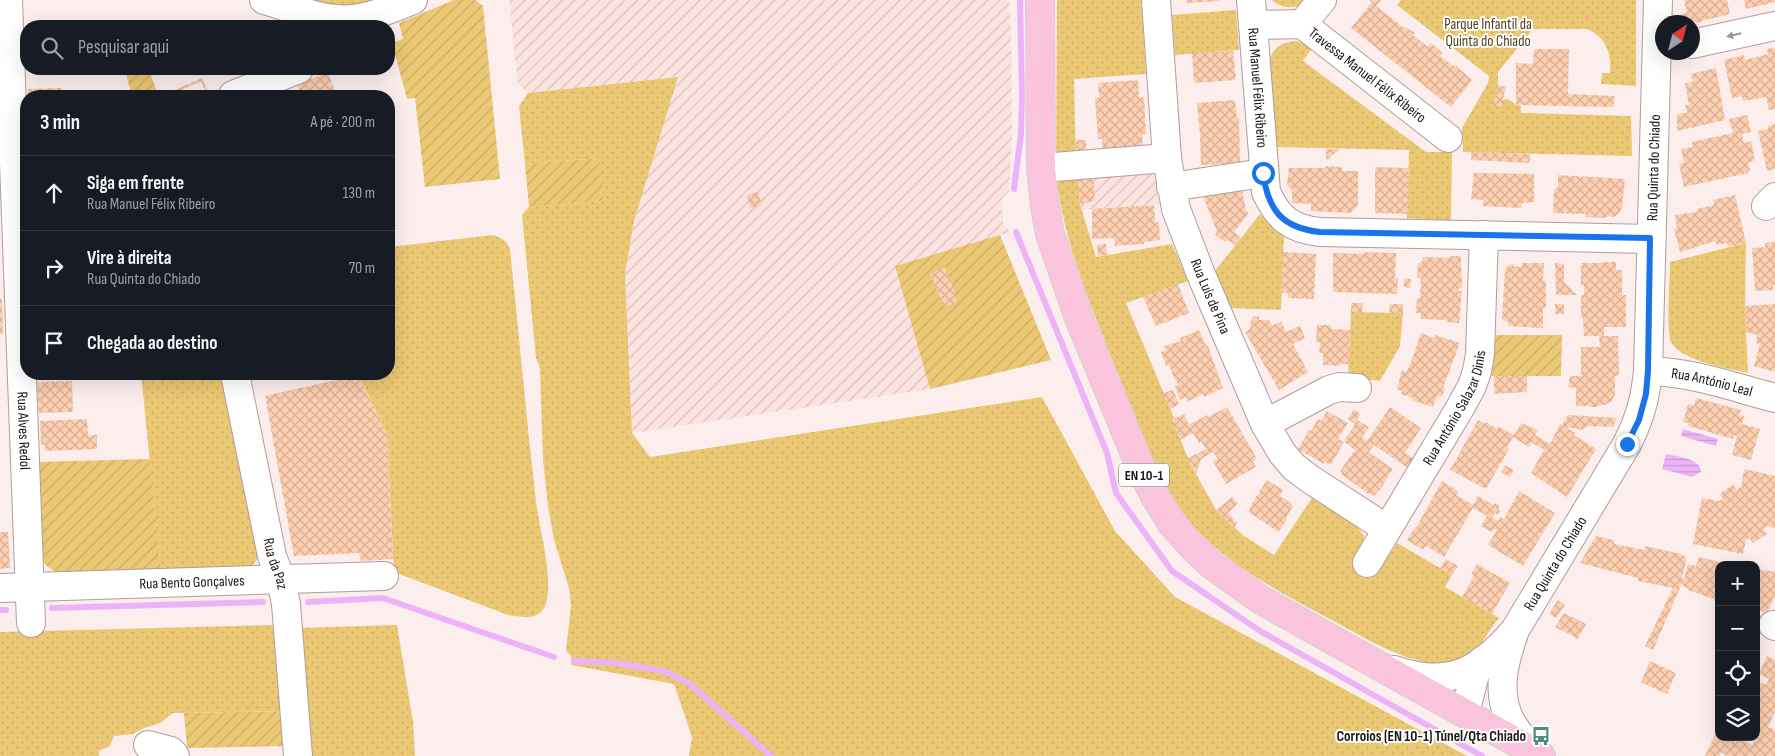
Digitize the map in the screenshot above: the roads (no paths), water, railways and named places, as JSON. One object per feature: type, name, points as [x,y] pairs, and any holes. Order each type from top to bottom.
[{"type":"main road","name":"EN 10-1","points":[[1040,0],[1041,168],[1050,234],[1079,318],[1139,462],[1156,498],[1172,524],[1192,548],[1234,582],[1261,600],[1537,754]]},
{"type":"street","name":"Rua Alves Redol","points":[[8,0],[15,277],[12,434],[29,587],[31,623]]},
{"type":"street","points":[[264,0],[335,19],[364,20]]},
{"type":"street","points":[[377,20],[413,0]]},
{"type":"street","name":"Rua Luís de Pina","points":[[1156,0],[1167,158],[1171,187],[1185,235],[1265,424],[1282,453],[1294,466],[1310,479],[1387,529]]},
{"type":"street","points":[[1302,24],[1322,0]]},
{"type":"street","name":"Rua Quinta do Chiado","points":[[1658,0],[1659,15]]},
{"type":"street","name":"Travessa Manuel Félix Ribeiro","points":[[1252,12],[1302,24],[1448,138]]},
{"type":"street","name":"Rua Manuel Félix Ribeiro","points":[[1252,12],[1263,173],[1266,192],[1271,205],[1291,225],[1305,231],[1330,232],[1650,238]]},
{"type":"street","points":[[1700,42],[1775,26]]},
{"type":"street","name":"Rua Quinta do Chiado","points":[[1493,668],[1500,647],[1515,630],[1627,444],[1639,420],[1646,394],[1648,371],[1650,238],[1660,60]]},
{"type":"street","points":[[248,90],[284,75]]},
{"type":"street","points":[[1054,167],[1167,158]]},
{"type":"street","points":[[1171,187],[1263,173]]},
{"type":"street","name":"Rua António Salazar Dinis","points":[[1367,563],[1472,386],[1477,371],[1481,333],[1484,235]]},
{"type":"street","name":"Rua António Leal","points":[[1648,371],[1669,371],[1688,374],[1775,398]]},
{"type":"street","name":"Rua da Paz","points":[[236,380],[272,556],[281,580],[286,604],[298,756]]},
{"type":"street","points":[[1265,424],[1329,390],[1338,387],[1357,388]]},
{"type":"street","name":"Rua Bento Gonçalves","points":[[0,588],[384,576]]},
{"type":"street","name":"Rua Quinta do Chiado","points":[[1370,660],[1410,676],[1432,678],[1451,677],[1493,668]]},
{"type":"street","points":[[1493,668],[1511,720],[1537,754]]},
{"type":"street","name":"Rua Quinta do Chiado","points":[[1465,713],[1475,674],[1493,668]]},
{"type":"street","points":[[148,745],[171,751],[175,756]]},
{"type":"waterway","points":[[1014,189],[1021,134],[1020,0]]},
{"type":"waterway","points":[[1016,232],[1107,453],[1116,493],[1172,571],[1260,631],[1482,756]]},
{"type":"waterway","points":[[308,602],[383,598],[554,657]]},
{"type":"waterway","points":[[52,608],[263,602]]},
{"type":"waterway","points":[[0,610],[6,610]]},
{"type":"waterway","points":[[574,661],[616,663],[664,671],[690,684],[771,756]]},
{"type":"place","name":"Corroios (EN 10-1) Túnel/Qta Chiado","points":[[1541,736]]},
{"type":"park label","name":"Parque Infantil da Quinta do Chiado","points":[[1488,32]]}]
